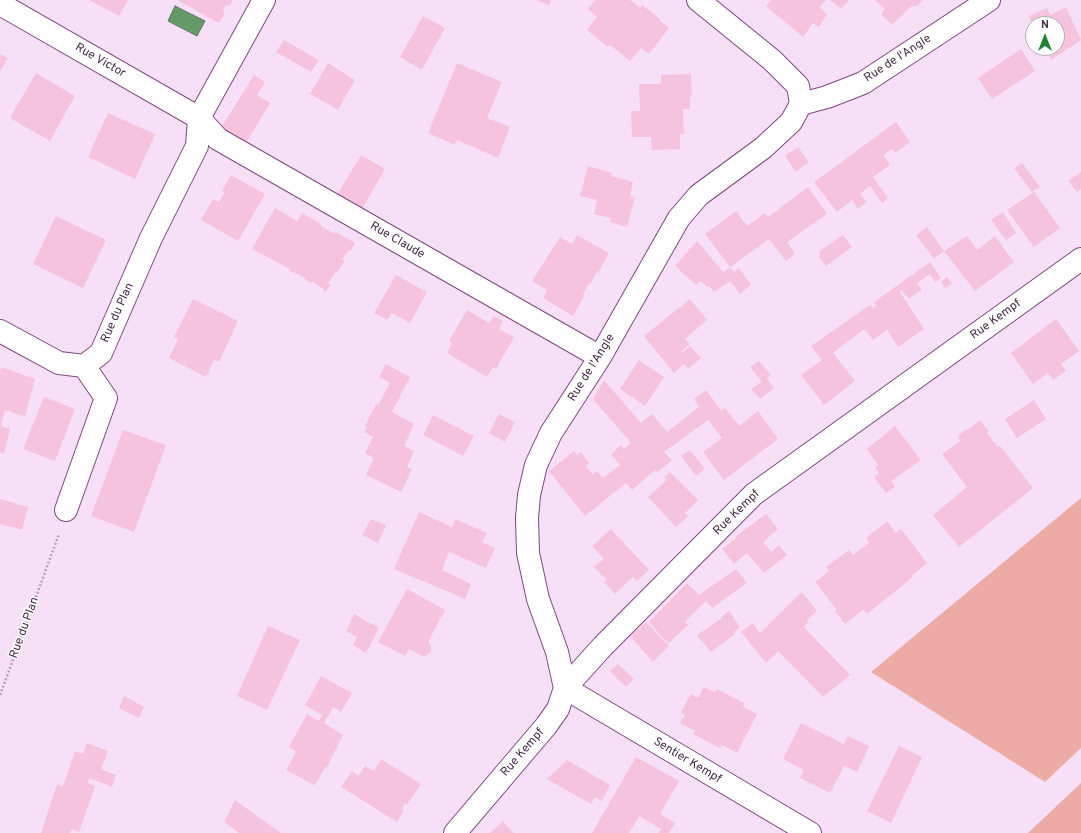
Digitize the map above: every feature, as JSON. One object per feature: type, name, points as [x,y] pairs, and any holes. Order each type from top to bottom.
[{"type":"street","name":"Rue du Plan","points":[[84,366],[100,353],[151,238],[197,146],[199,118],[264,0]]},
{"type":"street","points":[[698,0],[772,60],[798,86],[801,104]]},
{"type":"street","name":"Rue de l'Angle","points":[[565,688],[557,652],[538,599],[528,553],[526,518],[536,466],[551,433],[600,357],[679,218],[699,194],[763,148],[791,122],[801,104],[827,97],[863,82],[989,0]]},
{"type":"street","name":"Rue Victor","points":[[0,4],[199,118]]},
{"type":"street","name":"Rue Claude","points":[[199,118],[218,138],[600,357]]},
{"type":"street","name":"Rue Kempf","points":[[455,833],[546,726],[558,709],[565,688],[603,646],[754,494],[1081,258]]},
{"type":"street","points":[[0,331],[59,363],[84,366],[106,398],[66,510]]},
{"type":"street","name":"Sentier Kempf","points":[[565,688],[810,833]]},
{"type":"path","name":"Rue du Plan","points":[[0,695],[61,530],[66,510]]},
{"type":"shaded area","points":[[175,6],[205,21],[197,36],[168,21]]},
{"type":"shaded area","points":[[1081,498],[1081,748],[1045,782],[871,672]]},
{"type":"shaded area","points":[[1081,783],[1081,833],[1028,833]]},
{"type":"building","points":[[89,0],[128,0],[119,16]]},
{"type":"building","points":[[177,0],[233,0],[230,6],[227,5],[223,8],[224,15],[219,23]]},
{"type":"building","points":[[536,0],[551,0],[549,5]]},
{"type":"building","points":[[595,0],[630,0],[640,8],[642,5],[669,28],[649,54],[641,48],[630,61],[610,45],[608,47],[587,30],[597,17],[588,9]]},
{"type":"building","points":[[771,0],[826,0],[820,7],[827,15],[819,27],[813,23],[803,37],[766,6]]},
{"type":"building","points":[[830,0],[849,0],[841,9]]},
{"type":"building","points":[[875,0],[923,0],[917,6],[911,6],[892,25],[881,14],[885,9]]},
{"type":"building","points":[[1066,7],[1081,40],[1065,51],[1065,16],[1029,16],[1047,8],[1050,15]]},
{"type":"building","points":[[423,16],[445,28],[422,70],[400,57]]},
{"type":"building","points":[[284,40],[319,60],[311,72],[276,52]]},
{"type":"building","points":[[1021,49],[1035,71],[992,99],[978,78]]},
{"type":"building","points":[[0,54],[8,58],[0,71]]},
{"type":"building","points":[[1049,56],[1057,56],[1051,60]]},
{"type":"building","points":[[328,63],[355,80],[338,110],[310,94]]},
{"type":"building","points":[[457,63],[502,82],[487,118],[510,127],[498,158],[457,140],[455,145],[428,133]]},
{"type":"building","points":[[36,73],[75,96],[50,141],[10,118]]},
{"type":"building","points":[[691,74],[692,95],[690,95],[690,109],[683,109],[684,134],[680,134],[680,149],[652,150],[651,137],[632,137],[631,111],[640,111],[639,84],[661,84],[661,75]]},
{"type":"building","points":[[254,75],[265,82],[257,95],[270,103],[246,143],[221,128]]},
{"type":"building","points":[[108,113],[155,134],[135,179],[88,157]]},
{"type":"building","points":[[896,122],[910,142],[895,153],[892,149],[883,155],[890,165],[873,177],[888,198],[882,203],[870,186],[860,194],[867,202],[858,209],[852,200],[837,212],[814,182]]},
{"type":"building","points":[[798,147],[809,162],[796,172],[785,156]]},
{"type":"building","points":[[361,155],[385,169],[362,209],[337,195]]},
{"type":"building","points":[[1022,163],[1040,187],[1032,192],[1014,168]]},
{"type":"building","points":[[588,166],[612,173],[611,176],[633,182],[630,196],[635,197],[627,227],[610,222],[611,218],[594,214],[597,200],[580,196]]},
{"type":"building","points":[[1081,172],[1081,189],[1077,192],[1068,181]]},
{"type":"building","points":[[231,175],[265,194],[238,241],[201,220],[213,199],[219,202],[225,192],[222,191]]},
{"type":"building","points":[[808,187],[827,214],[787,242],[795,254],[786,261],[769,239],[730,267],[705,234],[736,211],[747,226],[765,213],[768,217]]},
{"type":"building","points":[[1034,192],[1060,228],[1034,247],[1007,210]]},
{"type":"building","points":[[275,208],[297,221],[302,213],[335,234],[336,232],[355,243],[351,251],[349,250],[342,260],[345,261],[337,273],[335,272],[328,284],[330,285],[326,292],[323,291],[324,289],[312,282],[311,283],[305,280],[306,278],[290,271],[290,269],[252,249]]},
{"type":"building","points":[[1003,212],[1016,233],[1006,240],[991,220]]},
{"type":"building","points":[[56,216],[106,240],[83,288],[33,264]]},
{"type":"building","points":[[927,227],[944,251],[934,259],[916,235]]},
{"type":"building","points":[[577,235],[609,253],[598,273],[597,272],[590,284],[589,283],[573,316],[543,298],[547,290],[532,281],[560,237],[572,244]]},
{"type":"building","points":[[843,235],[852,247],[826,266],[819,257],[820,251]]},
{"type":"building","points":[[967,236],[977,250],[995,236],[1014,262],[975,291],[944,251]]},
{"type":"building","points":[[697,241],[723,272],[730,267],[734,272],[739,268],[751,285],[740,294],[730,281],[714,292],[709,286],[707,287],[701,281],[696,285],[675,266]]},
{"type":"building","points":[[930,262],[941,278],[935,282],[930,274],[917,283],[922,290],[909,298],[901,290],[900,292],[924,329],[898,347],[887,330],[873,340],[865,329],[840,347],[833,353],[855,381],[824,405],[801,375],[822,360],[811,346],[870,305],[873,308],[876,306],[874,302]]},
{"type":"building","points":[[396,275],[427,292],[410,323],[392,313],[387,320],[374,313]]},
{"type":"building","points":[[947,277],[952,284],[945,288],[941,282]]},
{"type":"building","points":[[193,299],[238,321],[219,362],[214,360],[206,377],[169,358],[178,339],[174,337]]},
{"type":"building","points":[[690,299],[707,320],[685,339],[690,344],[681,352],[682,353],[690,346],[701,358],[688,369],[684,364],[674,373],[644,336]]},
{"type":"building","points":[[467,310],[489,323],[494,316],[503,321],[499,329],[514,337],[496,369],[493,367],[487,377],[447,353],[452,343],[449,341]]},
{"type":"building","points":[[1056,319],[1079,351],[1061,364],[1066,371],[1053,380],[1048,373],[1033,384],[1011,353]]},
{"type":"building","points":[[639,360],[664,377],[645,406],[620,389]]},
{"type":"building","points":[[759,361],[771,375],[767,378],[774,388],[760,399],[751,389],[762,382],[750,367]]},
{"type":"building","points":[[386,364],[410,377],[392,412],[414,424],[404,446],[414,451],[407,467],[412,469],[401,492],[366,475],[374,458],[365,453],[373,437],[364,432],[367,427],[365,426],[376,404],[378,405],[390,383],[379,377]]},
{"type":"building","points":[[1,367],[35,379],[25,417],[5,410],[1,426],[10,429],[4,454],[0,452]]},
{"type":"building","points":[[604,380],[641,423],[652,414],[667,432],[699,407],[694,399],[706,390],[721,410],[725,408],[739,426],[758,411],[778,439],[724,480],[703,452],[722,438],[708,420],[664,452],[672,460],[658,472],[655,470],[632,490],[626,483],[585,516],[549,471],[574,451],[577,455],[581,452],[589,463],[586,466],[593,475],[597,471],[603,478],[620,465],[611,454],[621,445],[624,449],[631,443],[593,399]]},
{"type":"building","points":[[44,397],[75,409],[55,461],[23,449]]},
{"type":"building","points":[[1034,400],[1046,419],[1017,438],[1005,419]]},
{"type":"building","points":[[499,414],[515,422],[505,442],[489,433]]},
{"type":"building","points":[[433,415],[474,436],[463,456],[423,435]]},
{"type":"building","points":[[980,420],[989,432],[987,433],[998,447],[1000,446],[1033,488],[959,547],[933,515],[967,487],[942,454],[960,441],[958,437],[962,432],[965,430],[966,431]]},
{"type":"building","points":[[895,426],[921,460],[891,481],[895,487],[886,493],[874,477],[879,473],[875,467],[878,465],[867,449]]},
{"type":"building","points":[[123,430],[166,445],[134,532],[91,516]]},
{"type":"building","points":[[690,450],[705,469],[696,476],[681,456]]},
{"type":"building","points":[[670,472],[698,500],[685,513],[688,516],[676,527],[648,497],[667,480],[664,477]]},
{"type":"building","points":[[0,499],[28,507],[22,530],[0,524]]},
{"type":"building","points":[[419,512],[452,527],[455,519],[487,533],[482,542],[495,548],[486,568],[449,552],[442,570],[471,584],[465,599],[394,569]]},
{"type":"building","points":[[766,514],[778,529],[763,542],[771,552],[779,545],[787,555],[764,573],[747,553],[734,564],[722,549],[736,538],[735,537]]},
{"type":"building","points":[[371,519],[386,525],[378,543],[362,535]]},
{"type":"building","points":[[887,521],[896,533],[901,529],[927,563],[912,576],[913,577],[867,614],[863,610],[845,624],[835,611],[837,610],[815,582],[829,571],[826,567],[849,550],[853,555],[869,543],[866,538]]},
{"type":"building","points":[[611,529],[649,570],[637,581],[633,577],[615,594],[604,582],[607,580],[594,567],[604,559],[592,546]]},
{"type":"building","points":[[736,569],[747,583],[712,608],[706,601],[685,622],[688,625],[668,644],[649,622],[687,583],[699,595]]},
{"type":"building","points":[[407,589],[445,610],[428,642],[431,645],[431,652],[425,656],[422,656],[409,649],[405,656],[378,642]]},
{"type":"building","points":[[802,592],[817,611],[807,620],[808,622],[804,627],[850,675],[823,697],[778,651],[766,663],[741,632],[753,623],[760,633]]},
{"type":"building","points":[[729,611],[740,627],[734,632],[735,634],[711,652],[697,635],[722,618],[721,617]]},
{"type":"building","points":[[354,614],[379,628],[366,653],[353,645],[357,637],[346,631]]},
{"type":"building","points":[[646,622],[669,646],[653,662],[630,636]]},
{"type":"building","points":[[268,626],[300,640],[267,710],[237,696]]},
{"type":"building","points":[[618,664],[634,679],[626,687],[610,671]]},
{"type":"building","points":[[321,676],[352,693],[341,712],[333,707],[324,723],[343,735],[327,767],[326,766],[314,785],[286,770],[296,752],[289,747],[307,714],[319,721],[322,715],[305,705]]},
{"type":"building","points":[[704,687],[715,692],[717,689],[744,703],[743,707],[757,714],[737,753],[722,745],[720,748],[693,734],[695,731],[680,723],[685,715],[681,712],[691,694],[698,698]]},
{"type":"building","points":[[124,696],[144,707],[139,718],[119,708]]},
{"type":"building","points":[[801,723],[844,744],[848,736],[869,746],[857,772],[844,766],[830,793],[800,778],[804,770],[783,759]]},
{"type":"building","points":[[87,743],[108,751],[101,769],[116,775],[112,787],[89,778],[88,783],[95,786],[79,832],[72,829],[70,833],[41,833],[57,784],[63,786],[75,751],[83,754]]},
{"type":"building","points":[[899,746],[922,757],[891,823],[867,811]]},
{"type":"building","points":[[636,757],[679,781],[660,814],[675,823],[669,833],[659,833],[661,829],[639,816],[629,833],[592,833]]},
{"type":"building","points":[[381,759],[421,784],[407,805],[405,803],[402,809],[404,810],[397,822],[341,787],[352,771],[358,776],[365,766],[374,771]]},
{"type":"building","points":[[567,760],[610,785],[602,801],[595,797],[591,804],[547,779]]},
{"type":"building","points":[[235,800],[281,833],[239,833],[224,822]]},
{"type":"building","points":[[503,821],[513,833],[490,833]]}]
